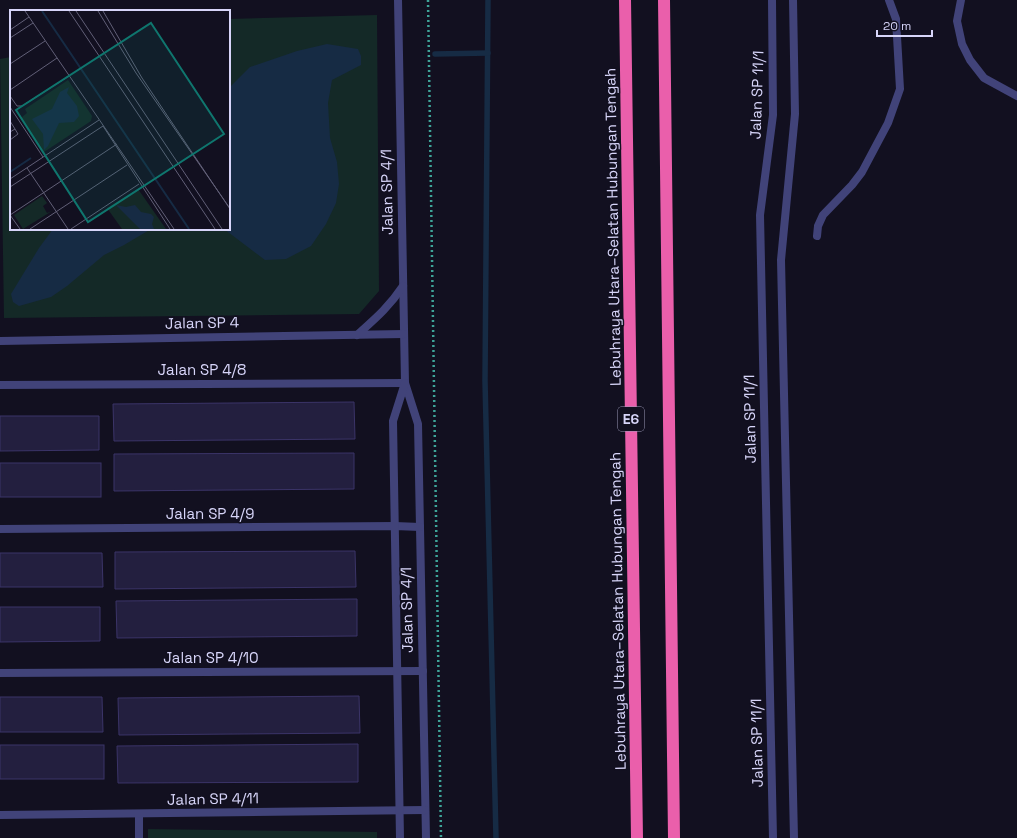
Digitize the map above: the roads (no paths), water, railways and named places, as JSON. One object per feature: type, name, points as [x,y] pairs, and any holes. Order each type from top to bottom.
[{"type":"highway","name":"Lebuhraya Utara–Selatan Hubungan Tengah","points":[[626,0],[637,838]]},
{"type":"highway","points":[[664,0],[674,838]]},
{"type":"street","name":"Jalan SP 4/1","points":[[398,0],[405,383],[418,424],[426,838]]},
{"type":"street","name":"Jalan SP 11/1","points":[[772,0],[773,115],[760,215],[773,838]]},
{"type":"street","points":[[793,0],[795,114],[780,260],[794,838]]},
{"type":"street","points":[[817,236],[818,226],[823,215],[852,185],[862,172],[888,123],[900,89],[896,19],[889,0]]},
{"type":"street","points":[[961,0],[957,21],[962,44],[970,60],[984,78],[1017,96]]},
{"type":"street","points":[[357,335],[393,302],[403,285]]},
{"type":"street","name":"Jalan SP 4","points":[[0,341],[404,334]]},
{"type":"street","name":"Jalan SP 4/1","points":[[400,838],[393,421],[405,383]]},
{"type":"street","name":"Jalan SP 4/8","points":[[0,384],[405,383]]},
{"type":"street","name":"Jalan SP 4/9","points":[[0,529],[420,527]]},
{"type":"street","name":"Jalan SP 4/10","points":[[0,673],[422,671]]},
{"type":"street","name":"Jalan SP 4/11","points":[[0,815],[426,810]]},
{"type":"street","points":[[139,814],[139,838]]},
{"type":"water","points":[[327,44],[358,49],[361,56],[361,65],[332,80],[328,103],[330,138],[337,162],[339,184],[336,203],[326,224],[311,246],[286,259],[265,260],[225,230],[230,230],[230,87],[250,67],[297,51]]},
{"type":"water","points":[[52,230],[149,230],[104,255],[67,286],[51,297],[19,306],[13,302],[11,294],[39,248]]},
{"type":"waterway","points":[[488,0],[485,381],[496,838]]},
{"type":"waterway","points":[[435,54],[488,53]]}]
